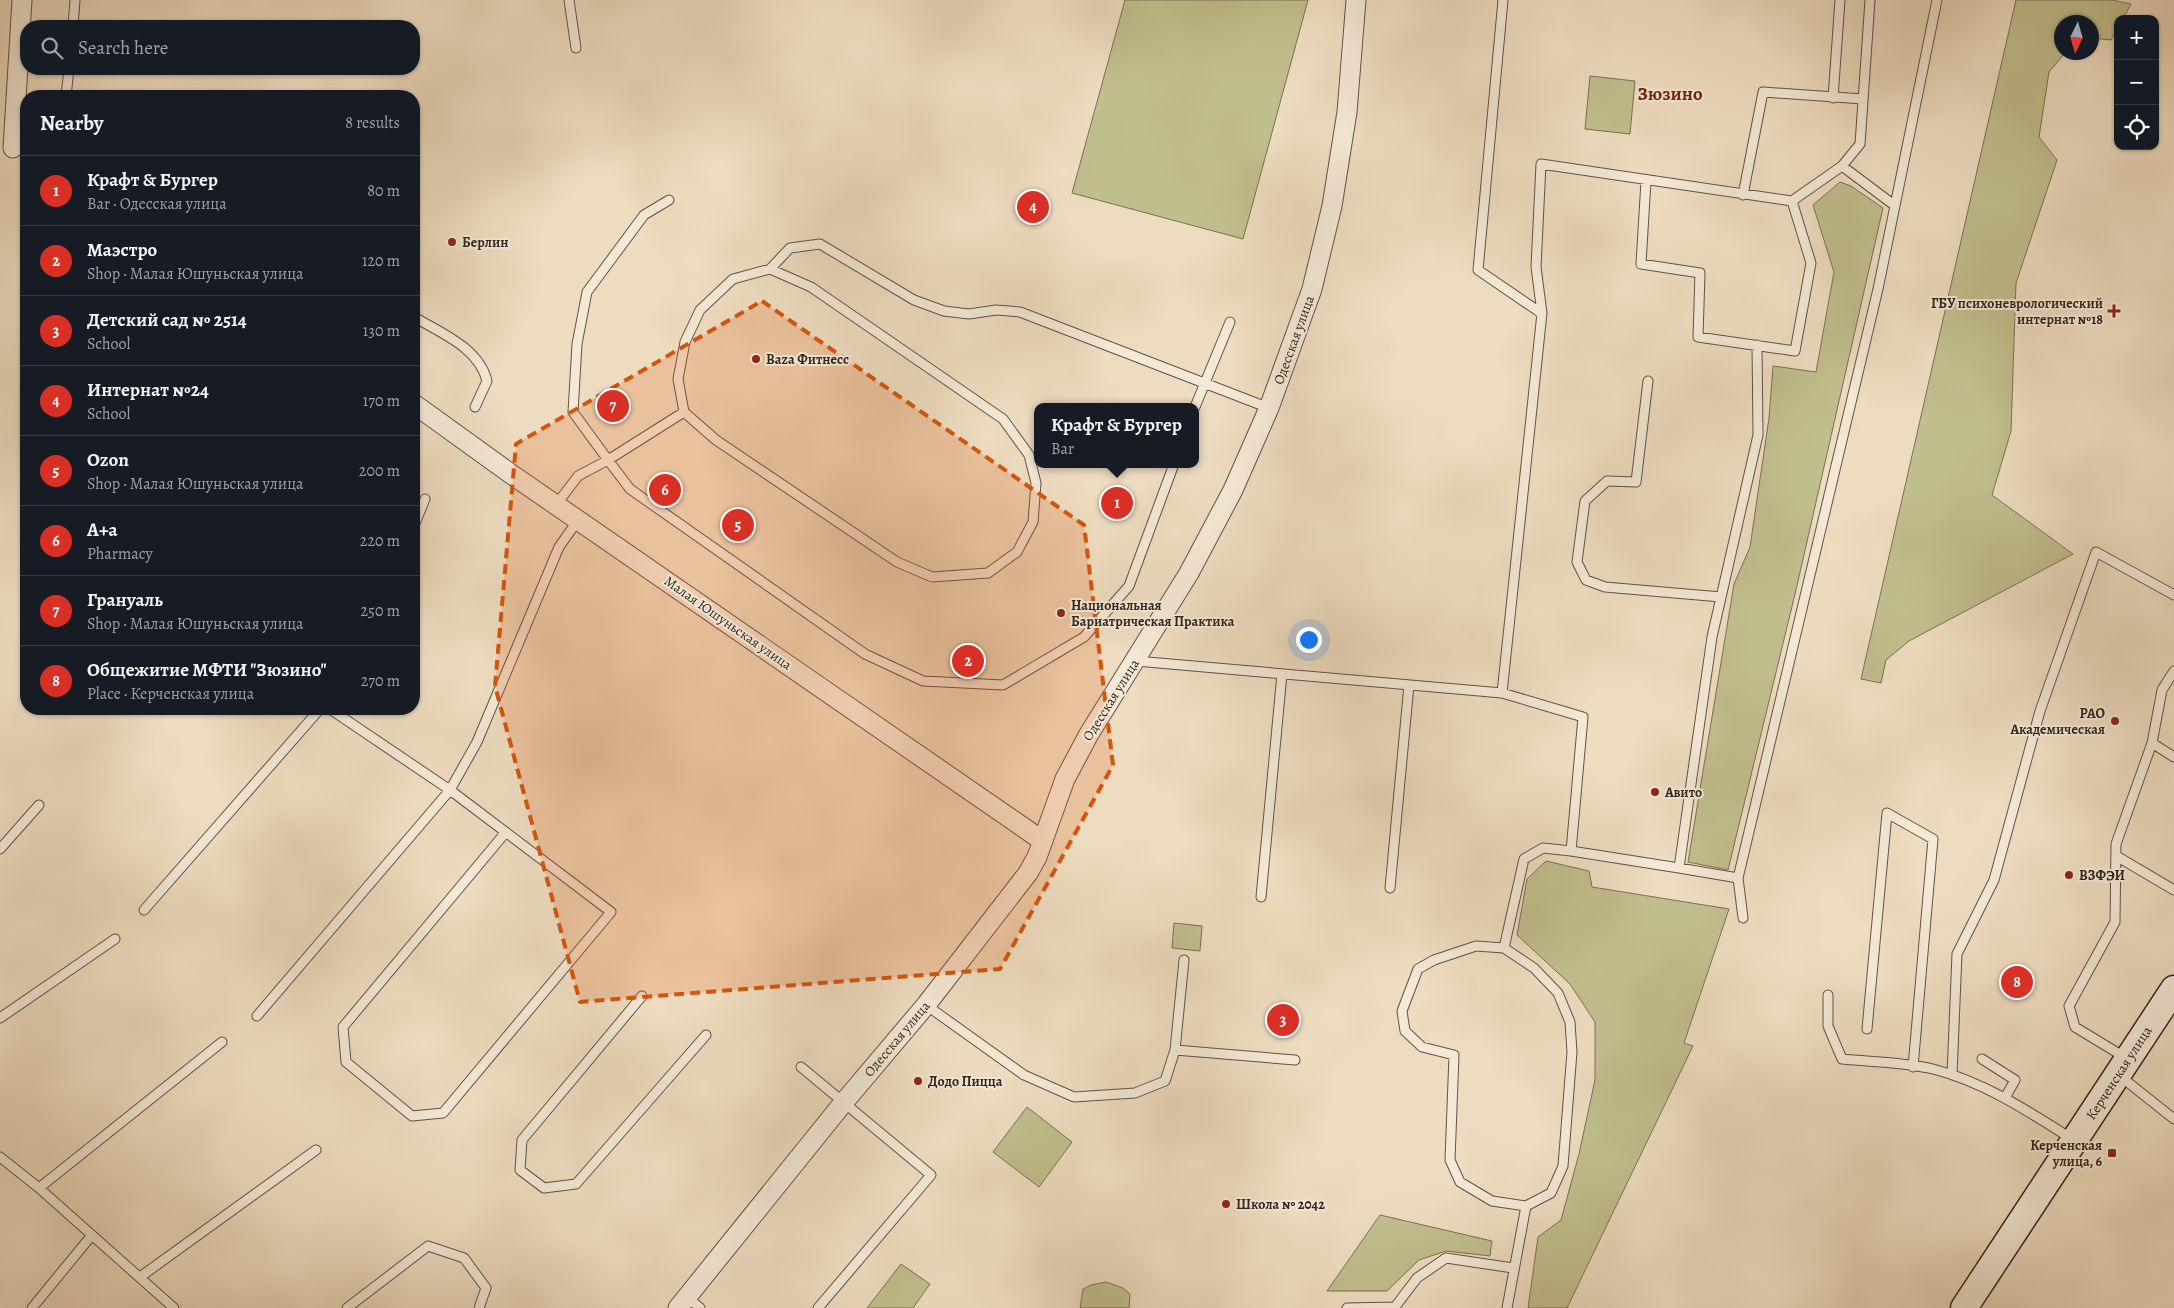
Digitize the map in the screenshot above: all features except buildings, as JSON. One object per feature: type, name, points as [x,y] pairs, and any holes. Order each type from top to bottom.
[{"type":"street","points":[[21,20],[22,0]]},
{"type":"street","name":"Одесская улица","points":[[688,1304],[844,1102],[926,1005],[1028,873],[1037,857],[1065,779],[1089,734],[1189,573],[1233,490],[1269,408],[1312,289],[1332,206],[1347,112],[1356,0]]},
{"type":"street","points":[[13,149],[20,33]]},
{"type":"street","name":"Малая Юшуньская улица","points":[[420,408],[556,505],[1043,840]]},
{"type":"street","name":"Керченская улица","points":[[1964,1308],[2174,988]]},
{"type":"lane","points":[[73,20],[75,0]]},
{"type":"lane","points":[[569,0],[576,48]]},
{"type":"lane","points":[[1503,0],[1478,270],[1541,313]]},
{"type":"lane","points":[[1833,98],[1840,0]]},
{"type":"lane","points":[[1502,693],[1541,313],[1536,267],[1541,164],[1646,181],[1792,201],[1842,166],[1860,144],[1870,0]]},
{"type":"lane","points":[[1743,918],[1738,878],[1878,288],[1937,0]]},
{"type":"lane","points":[[67,90],[68,75]]},
{"type":"lane","points":[[1743,195],[1763,92],[1863,100]]},
{"type":"lane","points":[[1842,166],[1894,205]]},
{"type":"lane","points":[[1646,181],[1641,264],[1700,273],[1698,337],[1796,351],[1811,263],[1792,201]]},
{"type":"lane","points":[[670,200],[644,216],[587,292],[577,344],[573,412],[630,489],[865,654],[923,681],[1003,685],[1084,637],[1129,586],[1173,468]]},
{"type":"lane","points":[[770,268],[811,287],[1003,419],[1029,455],[1036,482],[1033,522],[1017,552],[988,573],[932,577],[897,562],[716,440],[684,412],[678,379],[685,342],[700,310],[734,279],[770,268],[790,248],[820,244],[914,300],[944,311],[961,313],[996,310],[1020,312],[1269,408]]},
{"type":"lane","points":[[420,321],[474,356],[484,368],[487,381],[475,407]]},
{"type":"lane","points":[[1196,403],[1230,322]]},
{"type":"lane","points":[[1679,868],[1712,637],[1758,435],[1757,345]]},
{"type":"lane","points":[[1648,381],[1636,482],[1607,481],[1585,501],[1577,562],[1586,580],[1605,587],[1721,597]]},
{"type":"lane","points":[[556,505],[578,476],[608,460],[684,412]]},
{"type":"lane","points":[[420,511],[425,499]]},
{"type":"lane","points":[[257,1016],[450,790],[478,742],[559,547],[578,520]]},
{"type":"lane","points":[[1952,1075],[1957,954],[1994,880],[2040,711],[2096,552],[2174,595]]},
{"type":"lane","points":[[1136,661],[1502,693],[1583,717],[1571,851]]},
{"type":"lane","points":[[2174,671],[2162,690],[2152,742],[2116,844],[2118,857],[2115,922],[2069,1006],[2075,1027],[2123,1067],[2174,1119]]},
{"type":"lane","points":[[1261,897],[1282,674]]},
{"type":"lane","points":[[1390,888],[1409,685]]},
{"type":"lane","points":[[144,910],[315,715]]},
{"type":"lane","points":[[339,715],[450,790],[506,832],[611,912],[443,1113],[412,1116],[346,1062],[343,1027],[506,832]]},
{"type":"lane","points":[[2152,742],[2174,757]]},
{"type":"lane","points":[[0,850],[39,805]]},
{"type":"lane","points":[[1867,1029],[1887,813],[1934,839],[1913,1066]]},
{"type":"lane","points":[[1504,948],[1524,859],[1543,848],[1738,878]]},
{"type":"lane","points":[[2118,857],[2174,890]]},
{"type":"lane","points":[[0,1018],[115,939]]},
{"type":"lane","points":[[1476,946],[1504,948],[1534,968],[1558,993],[1570,1022],[1572,1052],[1563,1166],[1551,1193],[1526,1206],[1492,1201],[1460,1182],[1450,1160],[1454,1055],[1422,1047],[1405,1031],[1402,1011],[1418,969],[1434,960],[1476,946]]},
{"type":"lane","points":[[926,1005],[1024,1075],[1074,1097],[1135,1093],[1165,1081],[1175,1050],[1184,960]]},
{"type":"lane","points":[[1828,995],[1828,1026],[1842,1059],[1913,1066],[1952,1075],[2005,1098],[2074,1140]]},
{"type":"lane","points":[[642,996],[522,1140],[520,1170],[544,1188],[576,1184],[706,1035]]},
{"type":"lane","points":[[39,1188],[222,1042]]},
{"type":"lane","points":[[1175,1050],[1296,1060]]},
{"type":"lane","points":[[1982,1059],[2015,1080],[2005,1098]]},
{"type":"lane","points":[[801,1066],[931,1175],[818,1308]]},
{"type":"lane","points":[[140,1277],[316,1150]]},
{"type":"lane","points":[[0,1157],[39,1188],[174,1308]]},
{"type":"lane","points":[[1507,1308],[1526,1206]]},
{"type":"lane","points":[[32,1308],[92,1235]]},
{"type":"lane","points":[[347,1308],[428,1246],[464,1258],[486,1288],[479,1308]]},
{"type":"lane","points":[[1347,1308],[1395,1307],[1417,1278],[1446,1258],[1513,1268]]},
{"type":"highlighted area","points":[[762,301],[1084,525],[1113,765],[1000,969],[580,1002],[495,686],[516,444]]},
{"type":"shaded area","points":[[1125,0],[1308,0],[1243,239],[1072,193]]},
{"type":"shaded area","points":[[2016,0],[2112,0],[2131,4],[2125,15],[2114,15],[2114,34],[2111,40],[2099,39],[2099,15],[2054,15],[2054,60],[2059,60],[2049,72],[2039,137],[2057,160],[2016,283],[2011,431],[1992,495],[2073,554],[1909,641],[1886,660],[1881,683],[1861,679]]},
{"type":"shaded area","points":[[1590,76],[1635,81],[1630,134],[1585,129]]},
{"type":"shaded area","points":[[1840,182],[1851,186],[1883,208],[1796,590],[1728,870],[1688,862],[1734,584],[1750,547],[1769,418],[1773,366],[1816,372],[1834,272],[1813,205]]},
{"type":"shaded area","points":[[1546,861],[1589,871],[1592,887],[1729,909],[1684,1043],[1693,1046],[1567,1308],[1528,1308],[1538,1237],[1561,1220],[1579,1154],[1595,1080],[1595,1022],[1570,984],[1517,935],[1527,879]]},
{"type":"shaded area","points":[[1174,923],[1202,926],[1200,951],[1172,948]]},
{"type":"shaded area","points":[[1027,1107],[1072,1142],[1039,1187],[993,1152]]},
{"type":"shaded area","points":[[1380,1215],[1492,1241],[1490,1256],[1446,1251],[1419,1260],[1387,1291],[1327,1291]]},
{"type":"shaded area","points":[[901,1264],[930,1284],[913,1308],[867,1308]]},
{"type":"shaded area","points":[[1106,1282],[1123,1288],[1130,1294],[1129,1308],[1080,1308],[1083,1289]]},
{"type":"place","name":"Интернат №24","points":[[1033,207]]},
{"type":"place","name":"Берлин","points":[[452,242]]},
{"type":"place","name":"ГБУ психоневрологический интернат №18","points":[[2114,311]]},
{"type":"place","name":"Baza Фитнесс","points":[[756,359]]},
{"type":"place","name":"Грануаль","points":[[613,406]]},
{"type":"place","name":"А+а","points":[[665,490]]},
{"type":"place","name":"Крафт & Бургер","points":[[1117,503]]},
{"type":"place","name":"Ozon","points":[[738,525]]},
{"type":"place","name":"Национальная Бариатрическая Практика","points":[[1061,613]]},
{"type":"place","name":"Маэстро","points":[[968,661]]},
{"type":"place","name":"РАО Академическая","points":[[2115,721]]},
{"type":"place","name":"Авито","points":[[1655,792]]},
{"type":"place","name":"ВЗФЭИ","points":[[2069,875]]},
{"type":"place","name":"Общежитие МФТИ \"Зюзино\"","points":[[2017,982]]},
{"type":"place","name":"Детский сад № 2514","points":[[1283,1020]]},
{"type":"place","name":"Додо Пицца","points":[[918,1081]]},
{"type":"place","name":"Керченская улица, 6","points":[[2112,1153]]},
{"type":"place","name":"Школа № 2042","points":[[1226,1204]]},
{"type":"district","name":"Зюзино","points":[[1670,94]]}]
